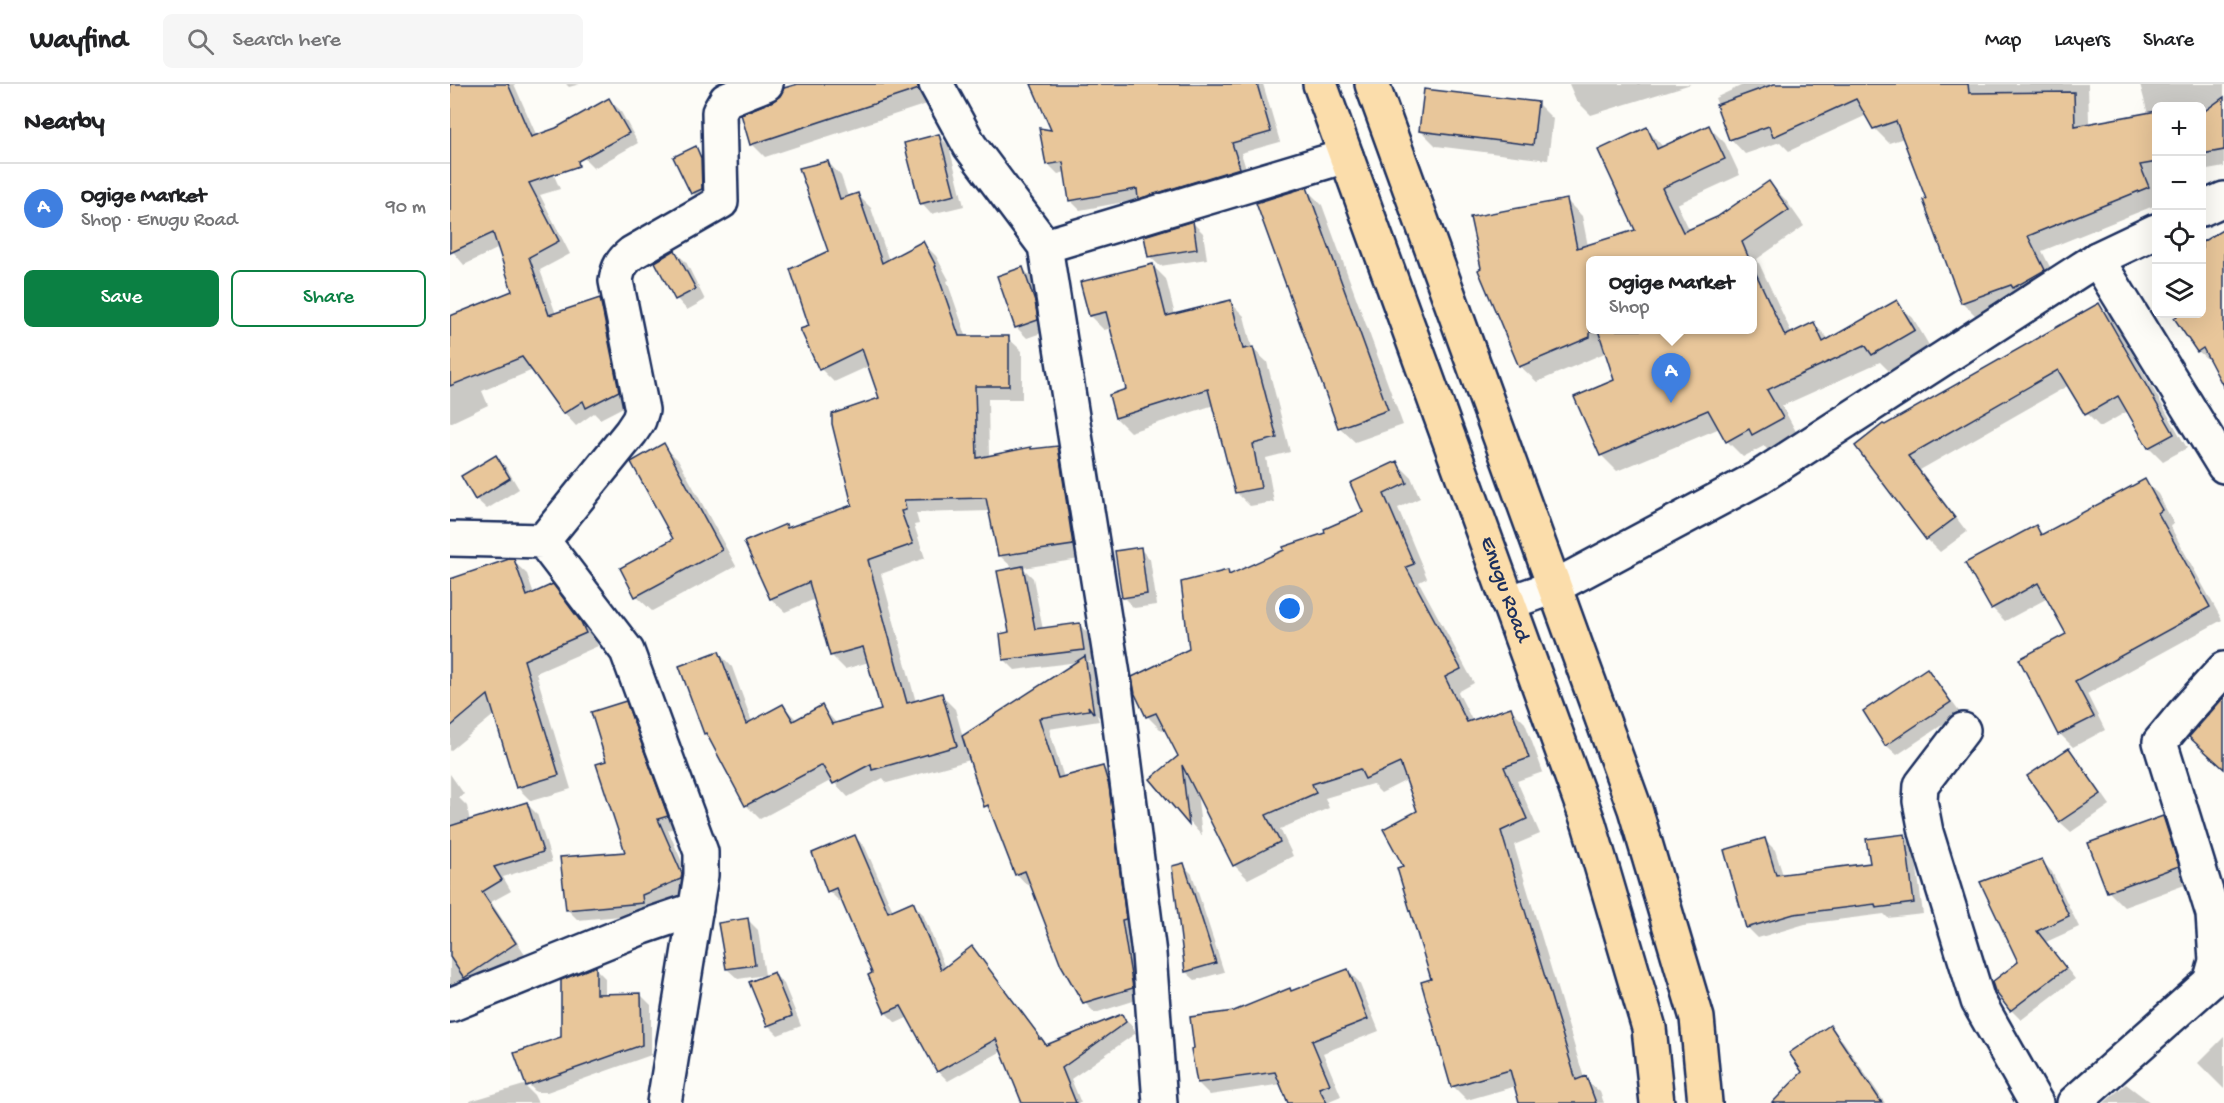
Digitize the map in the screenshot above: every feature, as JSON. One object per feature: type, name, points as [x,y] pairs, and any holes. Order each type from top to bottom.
[{"type":"main road","name":"Enugu Road","points":[[1320,84],[1593,836],[1649,1028],[1657,1103]]},
{"type":"main road","points":[[1372,84],[1635,809],[1697,1018],[1705,1103]]},
{"type":"street","points":[[543,541],[631,432],[642,410],[616,281],[618,268],[623,260],[633,252],[721,202],[719,112],[726,100],[766,84]]},
{"type":"street","points":[[936,84],[970,146],[1045,246],[1115,687],[1149,954],[1160,1103]]},
{"type":"street","points":[[1045,246],[1346,156]]},
{"type":"street","points":[[2206,207],[2224,199]]},
{"type":"street","points":[[1509,603],[1554,587],[1758,478],[2097,259],[2152,233]]},
{"type":"street","points":[[2097,259],[2224,466]]},
{"type":"street","points":[[450,539],[543,541]]},
{"type":"street","points":[[543,541],[627,651],[701,852],[701,875],[696,909],[664,1103]]},
{"type":"street","points":[[2074,1103],[2210,982],[2216,961],[2213,914],[2160,742],[2224,669]]},
{"type":"street","points":[[1963,730],[1921,784],[1920,801],[1926,832],[1978,1001],[2036,1103]]},
{"type":"street","points":[[450,1005],[643,927],[696,909]]},
{"type":"building","points":[[450,84],[508,84],[531,137],[556,128],[609,98],[629,133],[578,161],[579,166],[529,183],[559,241],[529,257],[549,315],[600,298],[619,391],[586,408],[583,401],[563,414],[522,357],[450,386],[450,316],[512,291],[493,233],[450,253]]},
{"type":"building","points":[[798,84],[917,84],[919,89],[750,145],[741,114],[773,101],[780,96],[784,88]]},
{"type":"building","points":[[1031,84],[1257,84],[1271,132],[1232,143],[1240,168],[1138,199],[1137,189],[1069,201],[1063,162],[1046,165],[1039,128],[1051,130]]},
{"type":"building","points":[[1774,84],[1968,84],[1969,93],[2074,92],[2075,126],[2152,112],[2152,163],[2140,165],[2149,187],[2028,236],[2045,270],[2013,288],[2011,285],[1961,303],[1923,200],[1926,199],[1896,121],[1873,129],[1856,99],[1773,137],[1769,126],[1729,140],[1716,105]]},
{"type":"building","points":[[1424,89],[1538,102],[1533,145],[1419,131]]},
{"type":"building","points":[[2224,97],[2224,150],[2206,153],[2206,110]]},
{"type":"building","points":[[1709,125],[1725,159],[1662,188],[1683,232],[1717,217],[1769,181],[1789,210],[1742,242],[1748,256],[1586,256],[1586,334],[1590,334],[1590,337],[1519,367],[1478,270],[1481,268],[1470,217],[1567,199],[1577,248],[1635,230],[1598,150],[1647,127],[1657,149]]},
{"type":"building","points":[[939,134],[955,195],[920,204],[904,143]]},
{"type":"building","points":[[696,146],[701,158],[702,189],[691,194],[673,157]]},
{"type":"building","points":[[828,161],[840,199],[858,193],[882,263],[923,241],[936,266],[959,336],[1009,336],[1009,386],[975,386],[977,458],[1031,447],[1031,449],[1058,446],[1073,545],[998,556],[986,498],[904,500],[906,510],[901,511],[913,544],[868,560],[907,703],[942,693],[957,746],[872,770],[871,764],[833,784],[822,765],[745,806],[706,733],[704,734],[679,666],[719,651],[746,724],[783,704],[793,721],[822,705],[832,724],[881,710],[863,647],[830,656],[809,582],[770,599],[744,542],[786,524],[787,528],[852,505],[832,424],[832,414],[879,398],[862,349],[819,370],[800,329],[809,326],[790,269],[828,251],[799,168]]},
{"type":"building","points":[[1307,187],[1388,410],[1338,428],[1256,203]]},
{"type":"building","points":[[1193,221],[1197,249],[1148,257],[1144,236]]},
{"type":"building","points":[[2224,229],[2224,388],[2203,348],[2197,352],[2174,318],[2206,318],[2206,240]]},
{"type":"building","points":[[675,250],[696,289],[675,300],[655,262]]},
{"type":"building","points":[[1153,264],[1166,316],[1231,300],[1243,349],[1253,347],[1277,438],[1253,444],[1261,488],[1235,493],[1208,389],[1115,418],[1109,395],[1126,389],[1106,312],[1089,316],[1080,282]]},
{"type":"building","points":[[1023,267],[1035,302],[1038,320],[1015,328],[997,276]]},
{"type":"building","points":[[1757,276],[1785,336],[1814,322],[1823,342],[1897,300],[1915,330],[1872,355],[1865,345],[1767,390],[1783,418],[1752,435],[1749,429],[1726,442],[1708,410],[1600,456],[1574,397],[1614,380],[1599,334],[1757,334]]},
{"type":"building","points":[[2099,303],[2174,434],[2148,448],[2118,396],[2085,415],[2058,370],[1908,456],[1955,518],[1926,540],[1855,446],[1883,424],[1885,425]]},
{"type":"building","points":[[664,443],[722,550],[635,597],[620,568],[673,539],[631,462]]},
{"type":"building","points":[[496,455],[510,478],[475,500],[461,476]]},
{"type":"building","points":[[1397,461],[1407,483],[1384,494],[1414,564],[1406,567],[1461,669],[1445,677],[1467,722],[1511,707],[1529,758],[1504,767],[1527,819],[1501,831],[1576,1080],[1586,1076],[1596,1103],[1519,1103],[1510,1070],[1451,1087],[1421,982],[1431,979],[1397,868],[1403,866],[1383,829],[1417,811],[1400,763],[1365,779],[1360,769],[1312,784],[1316,793],[1266,815],[1280,842],[1233,866],[1182,765],[1189,825],[1150,779],[1178,756],[1156,713],[1146,717],[1135,694],[1132,677],[1189,649],[1181,582],[1228,570],[1229,575],[1284,550],[1283,547],[1325,533],[1324,529],[1363,512],[1350,483]]},
{"type":"building","points":[[2145,479],[2162,510],[2158,513],[2210,607],[2075,681],[2094,717],[2058,735],[2019,659],[2066,634],[2038,583],[1991,609],[1965,563],[2036,525],[2041,535]]},
{"type":"building","points":[[1141,547],[1147,594],[1122,598],[1115,551]]},
{"type":"building","points":[[514,559],[527,596],[553,584],[581,622],[586,633],[524,660],[559,775],[516,788],[488,695],[450,727],[450,579]]},
{"type":"building","points":[[1023,566],[1035,629],[1080,623],[1084,650],[1003,660],[1000,634],[1009,632],[997,571]]},
{"type":"building","points":[[1085,656],[1094,714],[1088,706],[1089,710],[1039,718],[1058,778],[1103,766],[1109,786],[1126,919],[1122,920],[1133,988],[1083,1003],[1061,965],[1025,871],[1015,875],[988,805],[984,807],[962,736]]},
{"type":"building","points":[[1927,668],[1951,702],[1885,746],[1863,711]]},
{"type":"building","points":[[2224,697],[2224,769],[2189,737]]},
{"type":"building","points":[[626,701],[668,816],[658,819],[682,874],[681,879],[642,895],[643,903],[566,910],[560,857],[625,852],[596,764],[606,761],[591,712]]},
{"type":"building","points":[[2069,748],[2101,794],[2059,822],[2027,776]]},
{"type":"building","points":[[527,802],[543,852],[494,867],[502,880],[482,892],[516,943],[464,978],[450,957],[450,826]]},
{"type":"building","points":[[2163,816],[2179,866],[2107,892],[2088,843]]},
{"type":"building","points":[[1905,834],[1914,903],[1876,908],[1875,904],[1794,914],[1746,928],[1724,850],[1765,838],[1776,875],[1870,863],[1866,839]]},
{"type":"building","points":[[855,835],[888,912],[913,901],[941,970],[972,946],[1038,1034],[1039,1039],[1042,1039],[1046,1045],[1122,1014],[1126,1022],[1062,1068],[1076,1103],[1022,1103],[996,1039],[937,1072],[901,1006],[885,1013],[868,975],[872,973],[836,888],[827,892],[812,853]]},
{"type":"building","points":[[2042,859],[2069,916],[2037,931],[2066,968],[2010,1011],[1995,991],[1992,982],[2018,962],[1980,882]]},
{"type":"building","points":[[1184,863],[1216,963],[1185,972],[1172,866]]},
{"type":"building","points":[[748,918],[755,965],[726,969],[718,923]]},
{"type":"building","points":[[596,966],[596,994],[641,993],[642,1045],[526,1086],[514,1053],[561,1037],[561,980]]},
{"type":"building","points":[[1348,969],[1368,1019],[1312,1041],[1330,1084],[1319,1088],[1327,1103],[1288,1103],[1275,1072],[1197,1083],[1191,1049],[1194,1048],[1190,1017],[1234,1011],[1290,988],[1291,991]]},
{"type":"building","points":[[774,972],[792,1016],[767,1026],[749,982]]},
{"type":"building","points":[[1830,1025],[1882,1103],[1772,1103],[1802,1072],[1789,1053]]},
{"type":"place","name":"Ogige Market","points":[[1671,403]]}]
